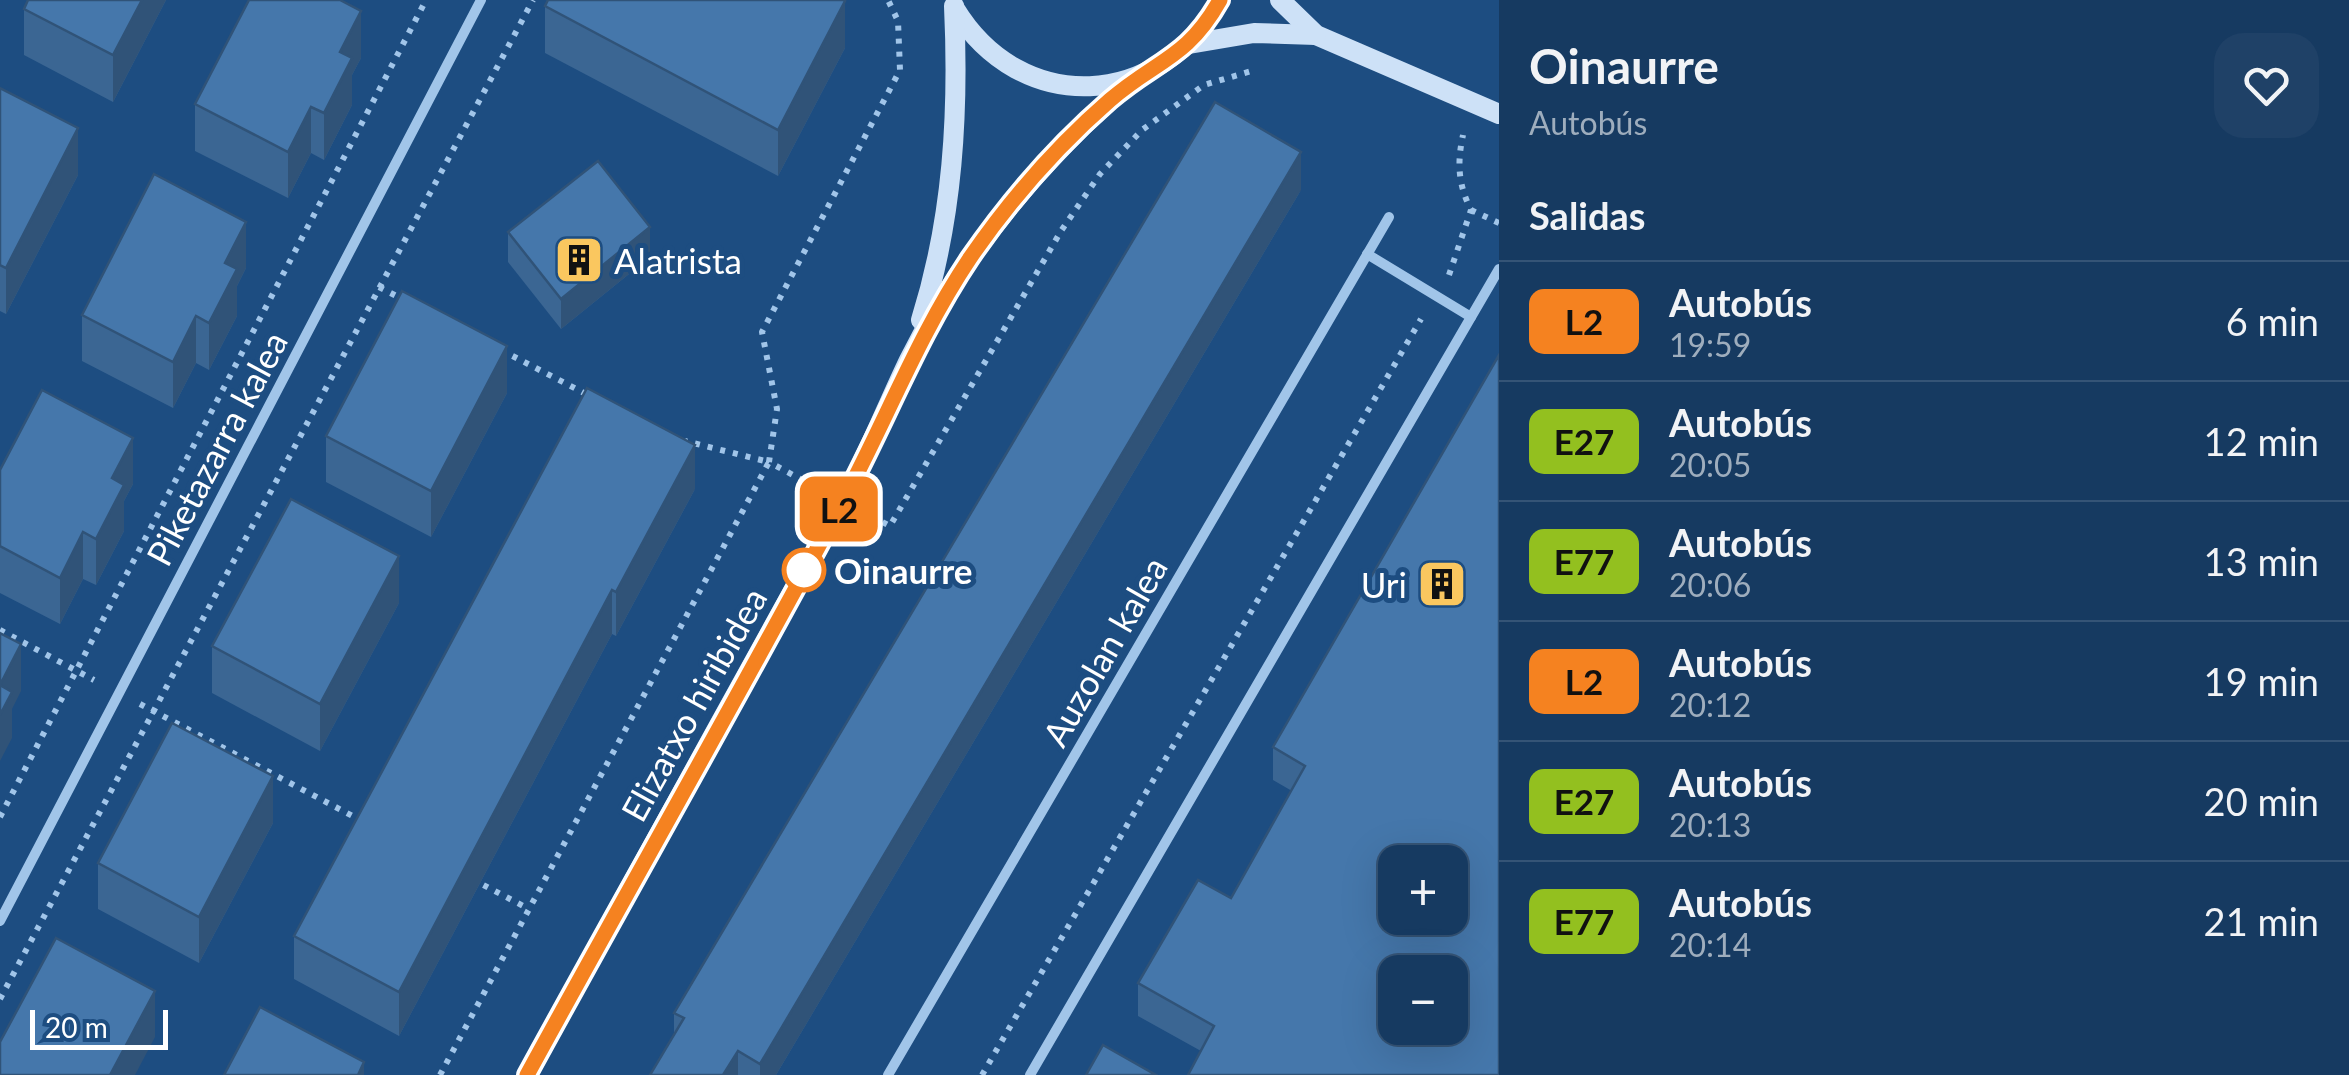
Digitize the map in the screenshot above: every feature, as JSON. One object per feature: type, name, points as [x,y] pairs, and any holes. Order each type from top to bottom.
[{"type":"main road","points":[[952,3],[982,44],[999,59],[1042,80],[1089,87],[1135,78],[1164,64],[1190,44],[1220,0]]},
{"type":"main road","points":[[1280,0],[1316,35],[1499,114]]},
{"type":"main road","name":"Elizatxo hiribidea","points":[[909,360],[938,258],[950,183],[956,124],[952,3]]},
{"type":"main road","points":[[1190,44],[1254,34],[1316,35]]},
{"type":"main road","name":"Elizatxo hiribidea","points":[[526,1075],[842,502],[938,307],[1007,207],[1089,118],[1135,78]]},
{"type":"street","name":"Piketazarra kalea","points":[[0,920],[481,0]]},
{"type":"street","name":"Auzolan kalea","points":[[888,1075],[1389,218]]},
{"type":"street","points":[[1367,254],[1471,317]]},
{"type":"street","points":[[1030,1075],[1499,269]]},
{"type":"path","points":[[0,817],[426,0]]},
{"type":"path","points":[[0,999],[533,0]]},
{"type":"path","points":[[440,1075],[770,462],[777,409],[762,332],[900,70],[898,21],[888,0]]},
{"type":"path","points":[[890,526],[1061,231],[1100,174],[1142,130],[1204,85],[1272,69]]},
{"type":"path","points":[[1463,135],[1458,163],[1461,190],[1472,210],[1499,223]]},
{"type":"path","points":[[1447,279],[1472,210]]},
{"type":"path","points":[[379,288],[414,305]]},
{"type":"path","points":[[982,1075],[1423,315]]},
{"type":"path","points":[[500,350],[604,403]]},
{"type":"path","points":[[674,439],[770,462]]},
{"type":"path","points":[[0,630],[76,670]]},
{"type":"path","points":[[153,711],[371,826]]},
{"type":"path","points":[[464,875],[529,908]]},
{"type":"building","points":[[28,0],[142,0],[113,55],[24,9]]},
{"type":"building","points":[[249,0],[340,0],[361,11],[340,52],[352,58],[324,113],[311,107],[288,152],[195,104]]},
{"type":"building","points":[[548,0],[845,1],[778,130],[545,6]]},
{"type":"building","points":[[0,88],[78,128],[6,268],[0,265]]},
{"type":"building","points":[[1215,102],[1301,152],[760,1064],[738,1051],[723,1075],[650,1075],[684,1018],[674,1013]]},
{"type":"building","points":[[598,161],[650,227],[561,299],[508,232]]},
{"type":"building","points":[[154,174],[246,222],[225,263],[237,269],[209,323],[196,316],[173,362],[82,315]]},
{"type":"building","points":[[402,291],[507,346],[431,491],[326,436]]},
{"type":"building","points":[[1499,355],[1499,1075],[1188,1075],[1214,1026],[1138,983],[1198,880],[1231,898],[1305,766],[1273,747]]},
{"type":"building","points":[[587,388],[695,445],[616,592],[612,590],[399,992],[294,936]]},
{"type":"building","points":[[42,390],[133,438],[112,478],[124,485],[96,539],[83,532],[60,578],[0,546],[0,470]]},
{"type":"building","points":[[291,499],[399,556],[320,704],[212,646]]},
{"type":"building","points":[[0,633],[21,644],[0,685]]},
{"type":"building","points":[[0,685],[12,692],[0,715]]},
{"type":"building","points":[[172,723],[273,776],[199,917],[98,863]]},
{"type":"building","points":[[56,938],[155,991],[110,1075],[0,1075],[0,1042]]},
{"type":"building","points":[[260,1007],[364,1062],[358,1075],[224,1075]]},
{"type":"building","points":[[1103,1045],[1156,1075],[1086,1075]]},
{"type":"bus line","name":"L2","points":[[527,1075],[842,502],[938,307],[1007,207],[1047,161],[1135,78],[1164,64],[1190,44],[1220,0]]},
{"type":"place","name":"Alatrista","points":[[579,260]]},
{"type":"place","name":"Oinaurre","points":[[804,570]]},
{"type":"place","name":"Uri","points":[[1442,584]]}]
